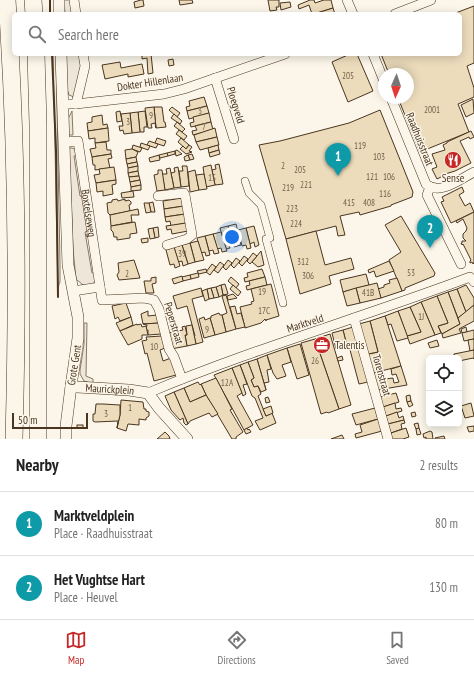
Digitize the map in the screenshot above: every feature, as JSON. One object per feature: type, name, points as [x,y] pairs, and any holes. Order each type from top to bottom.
[{"type":"highway","points":[[7,0],[14,128],[16,243],[14,439]]},
{"type":"highway","points":[[32,0],[34,12]]},
{"type":"highway","points":[[36,56],[38,132],[39,436]]},
{"type":"street","points":[[59,0],[59,12]]},
{"type":"street","points":[[74,0],[76,12]]},
{"type":"street","points":[[347,0],[352,12]]},
{"type":"street","points":[[400,12],[431,0]]},
{"type":"street","name":"Boxtelseweg","points":[[61,56],[68,265],[73,291]]},
{"type":"street","points":[[76,104],[85,66],[83,56]]},
{"type":"street","name":"Dokter Hillenlaan","points":[[63,104],[76,104],[164,94],[184,89],[279,56]]},
{"type":"street","points":[[374,56],[379,68]]},
{"type":"street","name":"Ploegveld","points":[[215,78],[234,139]]},
{"type":"street","name":"Raadhuisstraat","points":[[393,104],[423,178],[430,187]]},
{"type":"street","name":"Boxtelseweg","points":[[64,142],[78,141],[102,300]]},
{"type":"street","points":[[461,264],[427,195],[430,187],[436,189],[442,188],[474,172]]},
{"type":"street","points":[[245,181],[249,193],[261,205],[270,238],[266,239],[283,303]]},
{"type":"street","points":[[158,196],[184,193],[185,195],[192,235],[187,239],[167,245]]},
{"type":"street","name":"Marktveld","points":[[148,393],[293,338],[472,280]]},
{"type":"street","points":[[73,291],[100,287]]},
{"type":"street","name":"Grote Gent","points":[[66,439],[66,426],[78,338],[78,317],[73,291]]},
{"type":"street","name":"Peperstraat","points":[[102,300],[144,298],[154,300],[159,309],[169,349],[174,357],[182,379]]},
{"type":"street","name":"Torenstraat","points":[[354,318],[388,439]]},
{"type":"street","name":"Maurickplein","points":[[71,386],[129,390],[148,393]]},
{"type":"street","points":[[148,393],[159,408],[187,439]]},
{"type":"shaded area","points":[[64,0],[70,0],[73,12],[65,12]]},
{"type":"shaded area","points":[[53,56],[56,56],[60,262],[60,282],[58,291]]},
{"type":"shaded area","points":[[66,56],[79,56],[81,66],[74,97],[69,95],[66,86]]},
{"type":"shaded area","points":[[72,111],[73,135],[68,135],[68,119]]},
{"type":"shaded area","points":[[69,148],[76,150],[76,155],[74,156],[80,196],[83,196],[88,231],[85,232],[92,273],[94,273],[95,280],[93,285],[83,285],[76,279],[73,249]]},
{"type":"shaded area","points":[[84,323],[87,323],[86,376],[93,379],[93,384],[84,381],[80,374],[84,344]]},
{"type":"building","points":[[143,0],[144,6],[135,8],[134,2]]},
{"type":"building","points":[[179,0],[192,0],[193,3],[180,5]]},
{"type":"building","points":[[268,0],[279,0],[279,7],[276,7],[277,10],[270,11]]},
{"type":"building","points":[[310,0],[314,0],[315,3],[324,0],[331,0],[333,8],[320,12],[311,12],[309,5],[299,9],[298,5]]},
{"type":"building","points":[[290,2],[291,7],[281,10],[280,3]]},
{"type":"building","points":[[474,6],[474,63],[467,66],[474,88],[474,97],[458,104],[469,132],[420,152],[400,104],[414,104],[414,68],[387,68],[382,56],[462,56],[462,12],[458,12]]},
{"type":"building","points":[[333,8],[334,12],[320,12]]},
{"type":"building","points":[[142,56],[151,56],[153,73],[148,74],[147,58],[142,59]]},
{"type":"building","points":[[346,56],[358,56],[373,91],[348,102],[332,62]]},
{"type":"building","points":[[173,59],[174,65],[169,66],[168,60]]},
{"type":"building","points":[[120,62],[121,68],[142,64],[144,74],[128,77],[128,74],[105,79],[102,65]]},
{"type":"building","points":[[204,97],[207,106],[187,111],[186,107],[190,106],[189,101]]},
{"type":"building","points":[[473,99],[474,113],[466,117],[461,105]]},
{"type":"building","points":[[207,106],[209,113],[189,119],[187,111]]},
{"type":"building","points":[[154,107],[162,107],[166,127],[156,128]]},
{"type":"building","points":[[154,107],[156,128],[155,123],[151,124],[152,128],[148,128],[145,108]]},
{"type":"building","points":[[172,107],[180,113],[177,117],[169,110]]},
{"type":"building","points":[[380,110],[413,192],[412,197],[391,206],[360,215],[359,212],[340,216],[345,235],[338,236],[336,226],[286,239],[259,145],[349,123]]},
{"type":"building","points":[[120,111],[122,121],[117,122],[116,112]]},
{"type":"building","points":[[145,111],[147,127],[144,127],[144,132],[140,132],[138,112]]},
{"type":"building","points":[[138,112],[140,132],[132,133],[130,113]]},
{"type":"building","points":[[130,113],[132,133],[124,134],[123,130],[120,131],[119,126],[123,126],[121,114]]},
{"type":"building","points":[[209,113],[211,122],[191,127],[190,123],[194,122],[193,117]]},
{"type":"building","points":[[174,114],[182,121],[180,124],[171,118]]},
{"type":"building","points":[[102,115],[103,125],[107,124],[108,128],[88,131],[87,123],[92,122],[92,117]]},
{"type":"building","points":[[177,122],[185,129],[182,132],[174,126]]},
{"type":"building","points":[[211,122],[213,130],[193,135],[192,131],[197,130],[195,126]]},
{"type":"building","points":[[108,128],[109,141],[95,143],[95,138],[89,139],[88,131]]},
{"type":"building","points":[[215,128],[217,137],[196,142],[194,135]]},
{"type":"building","points":[[179,130],[187,136],[184,140],[176,134]]},
{"type":"building","points":[[471,131],[474,137],[470,139],[469,137],[460,141],[471,163],[455,171],[442,175],[443,176],[437,179],[432,169],[437,167],[432,154],[445,150],[443,145],[447,142]]},
{"type":"building","points":[[217,137],[219,145],[200,150],[196,142]]},
{"type":"building","points":[[157,138],[166,141],[164,146],[155,143]]},
{"type":"building","points":[[181,138],[189,145],[186,149],[178,142]]},
{"type":"building","points":[[149,141],[158,144],[156,148],[147,145]]},
{"type":"building","points":[[106,142],[107,150],[111,150],[111,154],[92,157],[90,149],[96,148],[95,143]]},
{"type":"building","points":[[141,143],[150,146],[148,150],[140,147]]},
{"type":"building","points":[[133,145],[142,148],[140,152],[132,149]]},
{"type":"building","points":[[189,145],[192,147],[189,151],[192,152],[186,154],[180,149],[183,146],[186,149]]},
{"type":"building","points":[[218,145],[219,150],[209,153],[208,148]]},
{"type":"building","points":[[132,149],[138,152],[136,157],[126,159],[125,150]]},
{"type":"building","points":[[177,150],[182,154],[176,156],[175,151]]},
{"type":"building","points":[[219,150],[220,154],[210,157],[209,153]]},
{"type":"building","points":[[175,151],[175,154],[168,156],[167,153]]},
{"type":"building","points":[[167,153],[168,156],[160,158],[159,155]]},
{"type":"building","points":[[111,154],[112,158],[108,159],[110,168],[95,170],[92,157]]},
{"type":"building","points":[[192,154],[194,159],[190,160],[188,155]]},
{"type":"building","points":[[159,155],[160,160],[150,162],[149,158]]},
{"type":"building","points":[[188,155],[190,160],[185,161],[184,157]]},
{"type":"building","points":[[136,157],[137,162],[127,164],[126,159]]},
{"type":"building","points":[[137,162],[138,166],[128,168],[127,164]]},
{"type":"building","points":[[219,164],[223,184],[215,185],[212,170],[216,169],[215,165]]},
{"type":"building","points":[[211,165],[215,185],[206,187],[203,167]]},
{"type":"building","points":[[138,166],[138,171],[128,173],[128,168]]},
{"type":"building","points":[[182,166],[187,166],[189,186],[181,187],[179,171],[183,171]]},
{"type":"building","points":[[114,167],[116,180],[96,183],[94,175],[100,174],[99,169]]},
{"type":"building","points":[[178,167],[181,187],[174,188],[171,173],[175,172],[174,168]]},
{"type":"building","points":[[170,168],[174,188],[165,190],[162,174],[167,174],[166,169]]},
{"type":"building","points":[[158,170],[162,170],[165,190],[157,191],[154,175],[158,174]]},
{"type":"building","points":[[195,170],[199,190],[190,192],[188,172]]},
{"type":"building","points":[[138,171],[139,176],[129,177],[128,173]]},
{"type":"building","points":[[204,174],[207,189],[199,190],[196,175]]},
{"type":"building","points":[[139,176],[140,180],[130,182],[129,177]]},
{"type":"building","points":[[116,180],[116,184],[112,185],[113,194],[103,196],[103,191],[97,192],[96,183]]},
{"type":"building","points":[[140,180],[141,185],[131,187],[130,182]]},
{"type":"building","points":[[141,185],[141,190],[131,191],[131,187]]},
{"type":"building","points":[[462,187],[464,192],[459,195],[465,206],[470,203],[474,212],[451,223],[441,202],[444,201],[442,197]]},
{"type":"building","points":[[133,191],[134,197],[122,198],[121,193]]},
{"type":"building","points":[[182,198],[184,206],[164,209],[163,201]]},
{"type":"building","points":[[117,199],[118,201],[125,199],[125,201],[129,200],[131,202],[129,205],[130,211],[110,215],[108,213],[107,203]]},
{"type":"building","points":[[153,202],[155,212],[151,212],[149,203]]},
{"type":"building","points":[[144,203],[149,203],[151,212],[146,213]]},
{"type":"building","points":[[184,206],[185,214],[165,217],[164,209]]},
{"type":"building","points":[[138,209],[139,215],[131,215],[132,222],[111,226],[110,215]]},
{"type":"building","points":[[474,212],[473,264],[472,262],[470,263],[471,260],[463,244],[462,245],[461,243],[462,241],[466,241],[463,238],[463,234],[467,228],[463,219],[457,223],[456,221]]},
{"type":"building","points":[[185,214],[186,223],[171,226],[170,221],[166,222],[165,217]]},
{"type":"building","points":[[401,216],[435,273],[434,276],[405,288],[405,290],[402,291],[389,260],[401,252],[385,225]]},
{"type":"building","points":[[135,222],[137,233],[130,234],[130,238],[117,240],[117,237],[114,237],[111,226]]},
{"type":"building","points":[[186,223],[188,231],[172,234],[171,229],[167,230],[166,226]]},
{"type":"building","points":[[236,224],[241,245],[234,247],[228,226]]},
{"type":"building","points":[[228,226],[232,241],[228,242],[230,248],[226,249],[220,228]]},
{"type":"building","points":[[254,226],[259,245],[255,247],[254,242],[250,244],[246,228]]},
{"type":"building","points":[[158,227],[159,237],[155,238],[153,228]]},
{"type":"building","points":[[153,228],[155,238],[150,239],[148,229]]},
{"type":"building","points":[[246,228],[251,248],[247,249],[246,245],[242,246],[238,230]]},
{"type":"building","points":[[316,231],[325,265],[351,258],[354,269],[329,276],[331,284],[300,294],[286,239]]},
{"type":"building","points":[[221,232],[227,251],[222,252],[221,248],[217,249],[213,234]]},
{"type":"building","points":[[213,234],[219,253],[214,254],[213,250],[209,251],[205,236]]},
{"type":"building","points":[[205,236],[210,255],[206,256],[205,252],[201,253],[197,238]]},
{"type":"building","points":[[148,238],[148,242],[142,243],[141,239]]},
{"type":"building","points":[[198,241],[204,260],[195,262],[190,243]]},
{"type":"building","points":[[190,243],[195,262],[188,264],[182,245]]},
{"type":"building","points":[[182,245],[188,264],[183,266],[182,261],[178,262],[174,247]]},
{"type":"building","points":[[174,247],[180,266],[175,268],[174,264],[170,265],[166,250]]},
{"type":"building","points":[[261,251],[264,265],[258,267],[252,262]]},
{"type":"building","points":[[253,253],[257,256],[250,264],[247,261]]},
{"type":"building","points":[[244,256],[248,259],[242,266],[239,263]]},
{"type":"building","points":[[236,258],[240,261],[234,268],[231,265]]},
{"type":"building","points":[[134,260],[140,278],[119,280],[117,275],[119,272],[118,263]]},
{"type":"building","points":[[228,260],[232,263],[226,270],[223,267]]},
{"type":"building","points":[[389,261],[394,271],[376,277],[374,271],[369,273],[368,270]]},
{"type":"building","points":[[220,262],[224,265],[218,273],[214,270]]},
{"type":"building","points":[[212,264],[216,267],[210,275],[206,272]]},
{"type":"building","points":[[206,269],[207,272],[199,274],[197,271]]},
{"type":"building","points":[[262,269],[265,277],[245,282],[244,278],[248,277],[247,273]]},
{"type":"building","points":[[198,273],[199,277],[191,279],[190,275]]},
{"type":"building","points":[[366,274],[369,285],[343,292],[340,280]]},
{"type":"building","points":[[190,275],[191,279],[183,281],[182,277]]},
{"type":"building","points":[[182,276],[183,281],[174,284],[172,279]]},
{"type":"building","points":[[156,277],[156,283],[152,284],[154,293],[146,293],[144,281],[151,281],[151,278]]},
{"type":"building","points":[[231,277],[239,284],[236,288],[228,281]]},
{"type":"building","points":[[265,277],[267,285],[247,290],[246,286],[250,285],[249,281]]},
{"type":"building","points":[[397,278],[402,291],[381,298],[378,289],[390,283],[389,280]]},
{"type":"building","points":[[377,283],[381,298],[360,303],[356,288]]},
{"type":"building","points":[[225,284],[228,294],[223,295],[221,285]]},
{"type":"building","points":[[271,284],[279,316],[266,321],[265,319],[261,323],[245,328],[240,307],[252,304],[251,302],[254,301],[251,289]]},
{"type":"building","points":[[221,285],[223,295],[219,297],[216,287]]},
{"type":"building","points":[[233,285],[241,292],[238,296],[230,289]]},
{"type":"building","points":[[466,285],[474,298],[474,305],[466,312],[457,289]]},
{"type":"building","points":[[216,287],[219,297],[214,298],[211,288]]},
{"type":"building","points":[[201,288],[203,296],[192,299],[203,342],[196,344],[187,306],[177,309],[173,296]]},
{"type":"building","points":[[211,288],[214,298],[209,299],[207,289]]},
{"type":"building","points":[[356,288],[360,303],[347,306],[343,292]]},
{"type":"building","points":[[207,289],[209,299],[205,301],[202,291]]},
{"type":"building","points":[[457,289],[466,312],[458,318],[448,292]]},
{"type":"building","points":[[448,292],[460,324],[442,334],[438,326],[448,323],[437,296]]},
{"type":"building","points":[[233,294],[237,298],[228,300],[227,296]]},
{"type":"building","points":[[226,295],[236,329],[226,332],[222,315],[227,313],[222,296]]},
{"type":"building","points":[[437,296],[448,323],[438,326],[441,333],[435,335],[421,302]]},
{"type":"building","points":[[421,302],[435,335],[410,344],[407,336],[421,332],[410,307]]},
{"type":"building","points":[[126,303],[131,317],[120,321],[118,317],[115,319],[112,306]]},
{"type":"building","points":[[474,305],[474,321],[459,329],[461,333],[443,338],[442,334],[460,324],[458,318]]},
{"type":"building","points":[[235,306],[237,314],[241,313],[245,327],[236,329],[230,307]]},
{"type":"building","points":[[410,307],[421,332],[407,336],[398,311]]},
{"type":"building","points":[[148,311],[148,316],[157,315],[159,323],[143,324],[141,314]]},
{"type":"building","points":[[398,311],[408,338],[397,341],[391,324],[388,325],[385,316]]},
{"type":"building","points":[[219,313],[222,315],[226,332],[215,335],[210,318],[211,316]]},
{"type":"building","points":[[385,316],[401,366],[373,373],[368,354],[378,352],[370,321]]},
{"type":"building","points":[[131,317],[133,325],[120,331],[116,323]]},
{"type":"building","points":[[204,317],[205,320],[210,318],[215,335],[204,338],[199,319]]},
{"type":"building","points":[[370,321],[378,352],[368,354],[359,324]]},
{"type":"building","points":[[159,323],[161,334],[148,335],[148,330],[146,330],[147,325],[143,324]]},
{"type":"building","points":[[137,324],[141,324],[142,327],[146,326],[148,335],[142,335],[142,339],[128,345],[120,331]]},
{"type":"building","points":[[192,325],[196,344],[187,346],[185,335],[187,335],[186,326]]},
{"type":"building","points":[[185,326],[187,346],[171,349],[168,333],[183,330],[182,327]]},
{"type":"building","points":[[353,327],[368,382],[359,384],[349,346],[347,346],[343,330]]},
{"type":"building","points":[[466,327],[467,332],[462,333],[461,329]]},
{"type":"building","points":[[343,330],[347,346],[336,349],[332,333]]},
{"type":"building","points":[[474,330],[474,339],[464,341],[462,333]]},
{"type":"building","points":[[330,334],[351,405],[339,409],[315,339]]},
{"type":"building","points":[[162,336],[165,348],[160,350],[163,361],[171,358],[176,375],[154,381],[147,353],[145,354],[142,341],[147,340],[146,337]]},
{"type":"building","points":[[315,339],[339,409],[321,414],[301,343]]},
{"type":"building","points":[[474,339],[474,350],[470,351],[468,340]]},
{"type":"building","points":[[437,340],[439,346],[430,348],[428,343]]},
{"type":"building","points":[[300,344],[309,375],[297,379],[287,348]]},
{"type":"building","points":[[287,348],[291,362],[282,365],[286,376],[277,379],[273,373],[267,355]]},
{"type":"building","points":[[474,350],[474,359],[462,360],[462,355],[454,354]]},
{"type":"building","points":[[267,355],[271,369],[267,370],[269,382],[264,383],[266,390],[257,359]]},
{"type":"building","points":[[342,356],[343,360],[338,361],[337,358]]},
{"type":"building","points":[[257,359],[266,390],[261,392],[258,386],[254,387],[251,380],[254,378],[248,362]]},
{"type":"building","points":[[248,362],[254,378],[251,380],[254,387],[258,386],[261,394],[258,396],[266,416],[272,413],[276,423],[260,430],[255,421],[263,418],[255,398],[252,396],[240,365]]},
{"type":"building","points":[[240,365],[247,384],[243,385],[246,394],[243,396],[232,368]]},
{"type":"building","points":[[401,366],[407,385],[378,390],[373,373],[383,371],[385,379],[393,378],[394,383],[399,382],[396,374],[392,375],[391,369]]},
{"type":"building","points":[[232,368],[242,393],[237,396],[253,425],[244,430],[214,375]]},
{"type":"building","points":[[216,378],[232,409],[230,410],[243,432],[236,437],[236,439],[232,439],[201,384]]},
{"type":"building","points":[[198,382],[200,385],[201,384],[206,395],[190,402],[184,388]]},
{"type":"building","points":[[184,388],[190,402],[206,395],[218,414],[212,417],[209,413],[190,421],[188,424],[174,392]]},
{"type":"building","points":[[174,392],[188,424],[186,425],[183,418],[180,420],[171,410],[165,396]]},
{"type":"building","points":[[396,393],[399,402],[383,407],[380,397]]},
{"type":"building","points":[[410,395],[411,401],[407,402],[406,396]]},
{"type":"building","points":[[268,397],[270,402],[266,403],[265,398]]},
{"type":"building","points":[[121,400],[143,402],[144,409],[149,412],[149,416],[146,420],[139,419],[139,425],[128,424],[126,431],[117,428]]},
{"type":"building","points":[[411,401],[413,405],[409,407],[407,402]]},
{"type":"building","points":[[395,403],[396,409],[401,408],[402,411],[386,416],[383,407]]},
{"type":"building","points":[[471,403],[474,416],[465,418],[462,406]]},
{"type":"building","points":[[96,404],[120,405],[120,415],[117,428],[118,421],[93,421],[93,414],[95,414]]},
{"type":"building","points":[[271,406],[273,413],[266,416],[263,409]]},
{"type":"building","points":[[375,408],[378,419],[356,425],[352,414]]},
{"type":"building","points":[[397,412],[399,418],[403,416],[404,420],[388,424],[386,416]]},
{"type":"building","points":[[415,412],[416,416],[412,417],[411,413]]},
{"type":"building","points":[[378,419],[382,431],[356,438],[355,434],[362,432],[360,425]]},
{"type":"building","points":[[404,420],[405,423],[401,424],[402,429],[391,433],[388,424]]},
{"type":"building","points":[[418,423],[419,428],[416,429],[414,424]]},
{"type":"building","points":[[77,425],[83,425],[83,428],[77,428]]},
{"type":"building","points":[[474,426],[474,431],[469,432],[467,427]]},
{"type":"building","points":[[247,428],[251,432],[246,434],[244,430]]},
{"type":"building","points":[[406,428],[409,437],[403,439],[392,439],[391,433]]},
{"type":"building","points":[[419,428],[421,434],[417,435],[416,429]]},
{"type":"building","points":[[430,431],[432,432],[433,439],[426,439],[426,437],[424,438],[423,434]]},
{"type":"building","points":[[165,432],[170,439],[157,439]]},
{"type":"building","points":[[342,435],[344,439],[331,439]]},
{"type":"building","points":[[444,436],[445,439],[435,439],[435,438]]},
{"type":"wall","points":[[50,0],[50,12]]},
{"type":"wall","points":[[52,56],[56,150],[58,297]]},
{"type":"place","name":"Sense","points":[[453,160]]},
{"type":"place","name":"Marktveldplein","points":[[338,176]]},
{"type":"place","name":"Het Vughtse Hart","points":[[430,248]]},
{"type":"place","name":"Talentis","points":[[322,345]]}]
